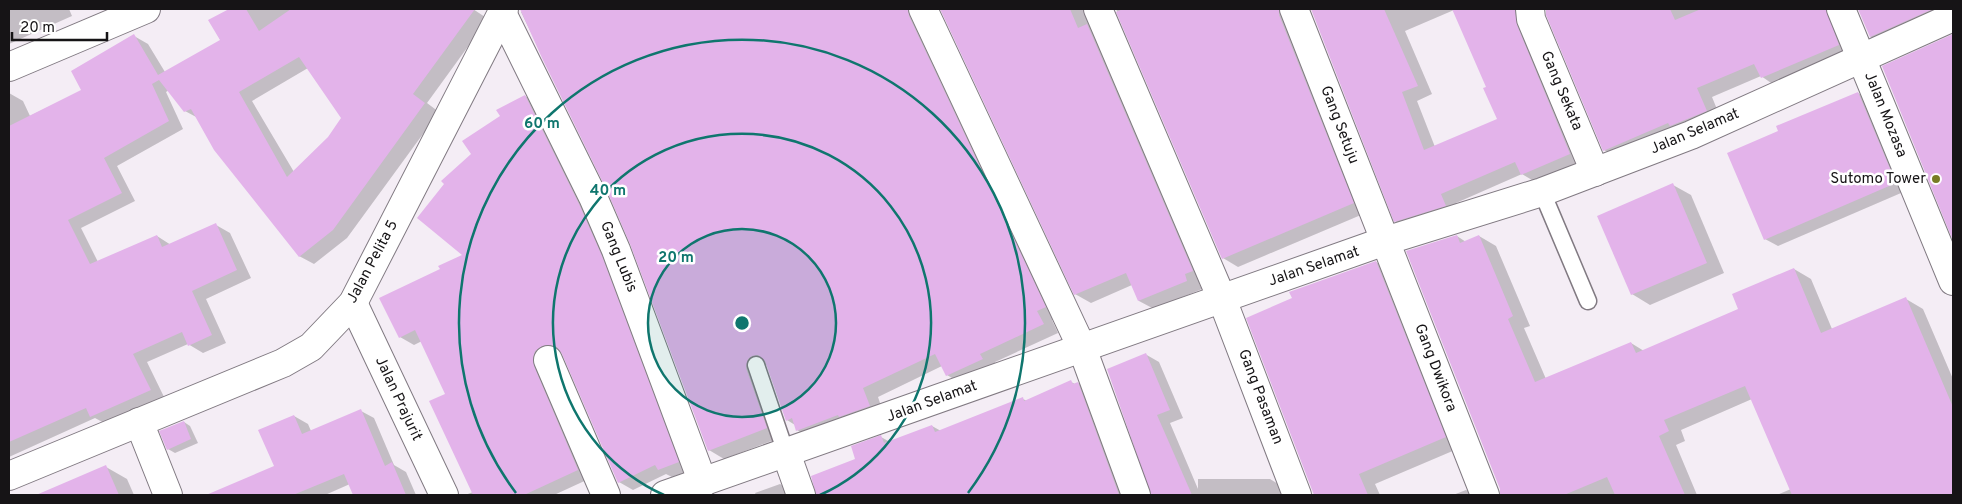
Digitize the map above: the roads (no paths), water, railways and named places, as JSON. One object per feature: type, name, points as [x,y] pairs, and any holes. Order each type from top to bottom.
[{"type":"street","points":[[9,67],[146,9]]},
{"type":"street","points":[[923,9],[1082,348],[1136,495]]},
{"type":"street","name":"Gang Pasaman","points":[[1098,9],[1222,299],[1297,495]]},
{"type":"street","name":"Gang Setuju","points":[[1294,9],[1385,241]]},
{"type":"street","name":"Gang Sekata","points":[[1530,9],[1531,18],[1595,172]]},
{"type":"street","name":"Jalan Mozasa","points":[[1841,9],[1953,281]]},
{"type":"street","name":"Jalan Pelita 5","points":[[9,476],[300,354],[321,337],[353,303],[503,11]]},
{"type":"street","name":"Gang Lubis","points":[[503,11],[593,197],[616,250],[703,483]]},
{"type":"street","name":"Jalan Selamat","points":[[665,495],[1385,241],[1542,192],[1691,135],[1953,17]]},
{"type":"street","name":"Gang Dwikora","points":[[1385,241],[1485,495]]},
{"type":"street","name":"Jalan Prajurit","points":[[353,303],[444,495]]},
{"type":"street","points":[[548,360],[606,495]]},
{"type":"street","points":[[140,422],[168,495]]},
{"type":"street","points":[[786,453],[801,495]]},
{"type":"lane","points":[[1542,192],[1588,301]]},
{"type":"lane","points":[[756,365],[786,453]]},
{"type":"place","name":"Sutomo Tower","points":[[1936,179]]}]
